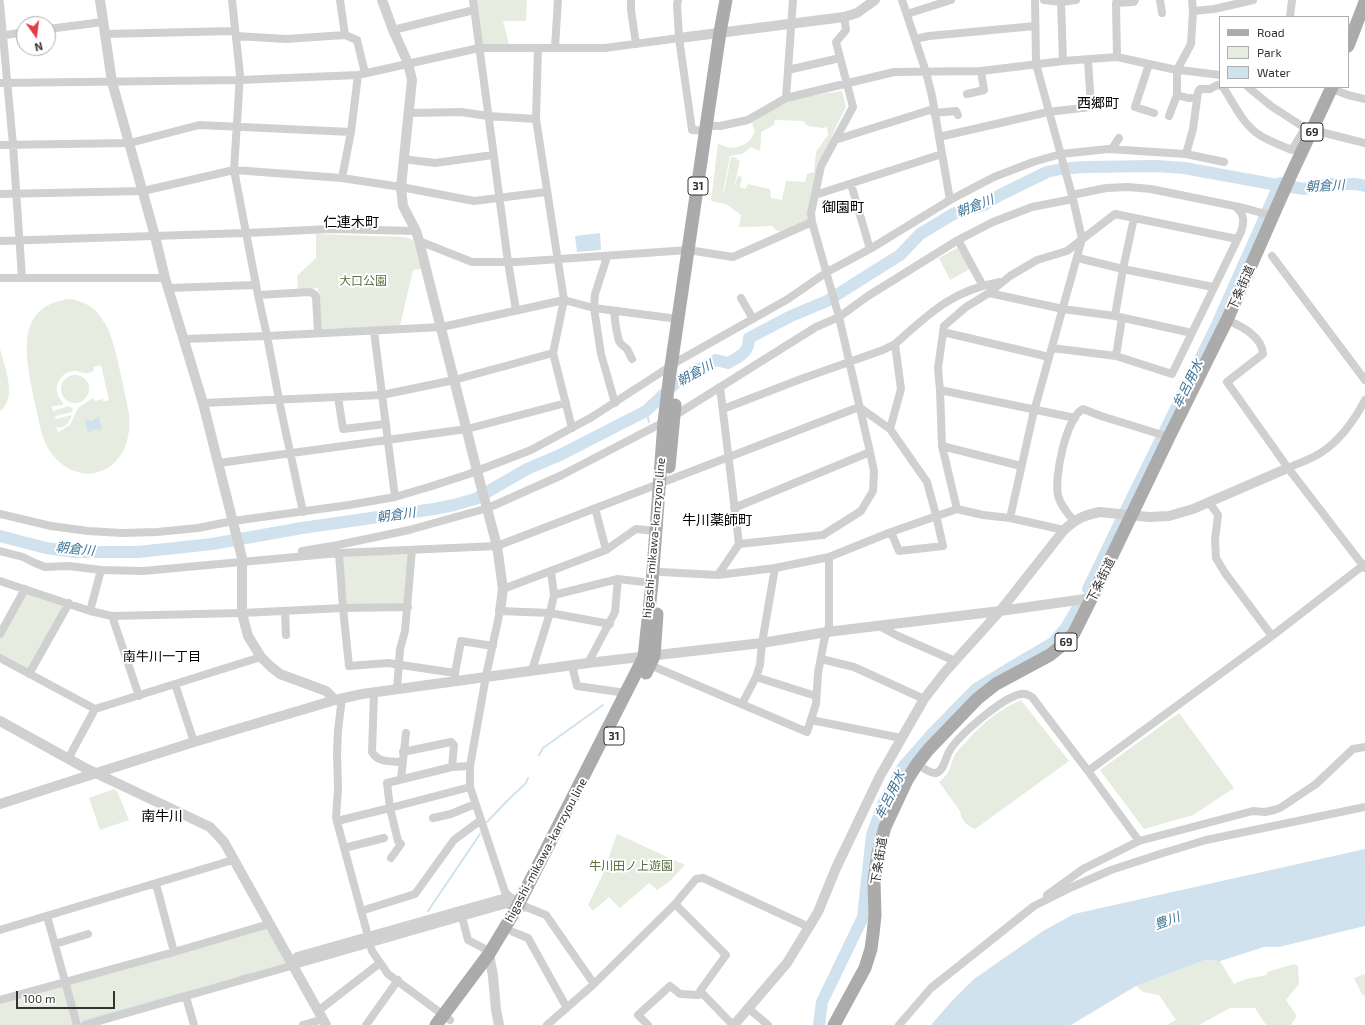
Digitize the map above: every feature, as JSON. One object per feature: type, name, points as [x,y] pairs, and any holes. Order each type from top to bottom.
[{"type":"main road","name":"higashi-mikawa-kanzyou line","points":[[490,960],[513,902],[649,659],[661,572],[664,482],[669,416],[724,31],[726,0]]},
{"type":"main road","name":"higashi-mikawa-kanzyou line","points":[[724,31],[735,0]]},
{"type":"main road","points":[[1349,43],[1365,2]]},
{"type":"main road","name":"下条街道","points":[[834,1025],[869,958],[875,924],[875,871],[885,827],[903,788],[917,764],[963,713],[983,694],[996,684],[1046,658],[1066,642],[1077,627],[1227,320],[1270,215],[1290,177],[1309,129],[1332,88]]},
{"type":"main road","name":"higashi-mikawa-kanzyou line","points":[[675,366],[678,320],[692,250]]},
{"type":"main road","name":"higashi-mikawa-kanzyou line","points":[[444,1021],[513,932],[513,902],[542,859],[626,693],[649,659],[656,531],[664,482]]},
{"type":"street","points":[[100,0],[112,82],[156,236],[165,278],[203,403],[234,523],[242,560],[242,613],[248,636],[261,657],[280,674],[326,692],[339,699]]},
{"type":"street","points":[[232,0],[240,80],[234,170],[302,512]]},
{"type":"street","points":[[340,0],[345,35]]},
{"type":"street","points":[[382,0],[393,30],[408,63],[412,80],[403,159],[401,187],[403,206],[418,236],[497,546],[503,589],[470,766],[470,787],[475,804],[513,902]]},
{"type":"street","points":[[473,0],[493,155],[516,310]]},
{"type":"street","points":[[555,47],[558,0]]},
{"type":"street","points":[[631,0],[636,44]]},
{"type":"street","points":[[678,0],[679,38],[692,130],[710,129],[748,120],[786,98],[894,72],[981,71],[1063,61],[1118,57],[1177,70],[1219,75]]},
{"type":"street","points":[[786,98],[793,0]]},
{"type":"street","points":[[4,83],[240,80],[361,74],[479,48],[605,48],[724,31],[844,17],[857,13],[875,0]]},
{"type":"street","points":[[902,0],[926,72],[932,96],[950,200]]},
{"type":"street","points":[[907,14],[951,0]]},
{"type":"street","points":[[1010,518],[1034,409],[1078,258],[1082,239],[1072,195],[1036,64],[1035,0]]},
{"type":"street","points":[[1044,0],[1061,2],[1076,0]]},
{"type":"street","points":[[1118,57],[1116,3],[1134,2],[1135,0]]},
{"type":"street","points":[[1160,0],[1162,13]]},
{"type":"street","points":[[1169,116],[1177,95],[1177,70],[1191,44],[1193,11],[1192,0]]},
{"type":"street","points":[[1193,11],[1214,9],[1253,0]]},
{"type":"street","points":[[1290,16],[1292,0]]},
{"type":"street","points":[[1061,2],[1063,61]]},
{"type":"street","points":[[0,3],[4,83],[13,145],[22,278]]},
{"type":"street","points":[[393,30],[474,10]]},
{"type":"street","points":[[739,544],[823,535],[861,511],[874,491],[874,471],[870,452],[838,314],[812,222],[812,213],[821,166],[853,107],[836,42],[846,30],[844,17]]},
{"type":"street","points":[[56,28],[103,22]]},
{"type":"street","points":[[915,39],[929,36],[1035,26]]},
{"type":"street","points":[[2,35],[16,33]]},
{"type":"street","points":[[105,34],[236,33],[286,39],[345,35],[358,40],[361,74],[342,178]]},
{"type":"street","points":[[538,48],[536,119],[546,192],[564,300],[553,353],[572,428]]},
{"type":"street","points":[[788,70],[840,58]]},
{"type":"street","points":[[939,137],[1048,112],[1091,107],[1088,60]]},
{"type":"street","points":[[1150,64],[1135,107],[1154,113]]},
{"type":"street","points":[[967,94],[984,90],[981,71]]},
{"type":"street","points":[[1186,154],[1193,129],[1198,92],[1200,89],[1210,89],[1217,85],[1219,86]]},
{"type":"street","points":[[1224,88],[1250,127],[1268,140],[1292,150],[1309,129]]},
{"type":"street","points":[[1249,88],[1272,106],[1309,129],[1365,144]]},
{"type":"street","points":[[1332,88],[1365,99]]},
{"type":"street","points":[[1177,95],[1188,98],[1197,98]]},
{"type":"street","points":[[835,140],[934,111],[956,111],[958,115]]},
{"type":"street","points":[[409,112],[461,112],[488,116],[536,119]]},
{"type":"street","points":[[0,145],[130,143],[199,125],[351,132]]},
{"type":"street","points":[[1112,149],[1119,138]]},
{"type":"street","points":[[0,514],[51,526],[88,531],[122,533],[164,532],[234,523],[395,497],[478,472],[530,450],[572,428],[950,200],[994,178],[1033,162],[1061,156],[1112,149],[1186,154],[1224,162]]},
{"type":"street","points":[[815,195],[942,154]]},
{"type":"street","points":[[403,159],[435,163],[493,155]]},
{"type":"street","points":[[0,194],[143,191],[234,170],[342,178],[401,187],[474,201],[546,192]]},
{"type":"street","points":[[851,184],[870,249]]},
{"type":"street","points":[[0,551],[23,557],[46,567],[69,566],[101,570],[143,572],[242,560],[338,545],[402,531],[488,507],[562,475],[720,387],[958,240],[993,222],[1032,207],[1072,195],[1106,188],[1128,187],[1151,189],[1237,208],[1244,208],[1270,215]]},
{"type":"street","points":[[1052,348],[1116,356],[1172,374],[1243,224],[1243,215],[1237,208]]},
{"type":"street","points":[[957,509],[942,446],[938,368],[944,326],[966,307],[989,293],[1010,276],[1037,260],[1067,251],[1115,214],[1237,239]]},
{"type":"street","points":[[1116,356],[1123,269],[1134,218]]},
{"type":"street","points":[[0,241],[331,229],[418,236],[472,262],[557,260],[692,250],[733,257],[812,222]]},
{"type":"street","points":[[958,240],[983,286]]},
{"type":"street","points":[[1272,256],[1365,380]]},
{"type":"street","points":[[607,257],[595,294],[594,308],[601,354],[615,403]]},
{"type":"street","points":[[1078,258],[1123,269],[1213,287]]},
{"type":"street","points":[[0,278],[165,278]]},
{"type":"street","points":[[723,409],[883,350],[895,344],[925,317],[946,302],[966,291],[1003,282]]},
{"type":"street","points":[[168,288],[256,286]]},
{"type":"street","points":[[258,295],[310,292],[314,294],[316,297],[318,333]]},
{"type":"street","points":[[989,293],[1063,309],[1118,317],[1192,334]]},
{"type":"street","points":[[741,298],[753,319]]},
{"type":"street","points":[[184,339],[442,327],[564,300],[594,308],[678,320]]},
{"type":"street","points":[[614,311],[619,341],[627,349],[632,359]]},
{"type":"street","points":[[1088,771],[1272,636],[1364,566],[1288,468],[1227,382],[1263,354],[1263,348],[1259,342],[1240,326],[1227,320]]},
{"type":"street","points":[[374,331],[389,440],[395,497]]},
{"type":"street","points":[[943,332],[1050,357]]},
{"type":"street","points":[[890,429],[901,389],[895,344]]},
{"type":"street","points":[[203,403],[382,395],[454,380],[553,353]]},
{"type":"street","points":[[718,575],[739,544],[720,387]]},
{"type":"street","points":[[940,390],[1075,418]]},
{"type":"street","points":[[338,397],[343,429],[386,424]]},
{"type":"street","points":[[675,904],[726,955],[700,991],[734,1025],[787,963],[818,912],[836,868],[880,776],[924,699],[945,672],[1000,611],[1064,530],[1074,521],[1085,515],[1100,512],[1149,517],[1169,516],[1193,509],[1288,468],[1321,453],[1330,446],[1357,414],[1365,400]]},
{"type":"street","points":[[219,463],[467,429],[566,402]]},
{"type":"street","points":[[859,407],[890,429],[927,482],[943,546],[899,551],[891,532]]},
{"type":"street","points":[[242,560],[339,553],[497,546],[859,407]]},
{"type":"street","points":[[1074,521],[1063,507],[1058,497],[1057,485],[1063,448],[1068,432],[1079,411],[1083,409],[1112,420],[1169,437]]},
{"type":"street","points":[[942,446],[1021,466]]},
{"type":"street","points":[[734,508],[870,452]]},
{"type":"street","points":[[1209,502],[1218,515],[1215,540],[1216,558],[1225,573],[1272,636]]},
{"type":"street","points":[[595,508],[606,550]]},
{"type":"street","points":[[661,572],[718,575],[775,568],[829,557],[936,515],[957,509],[1010,518],[1064,530]]},
{"type":"street","points":[[503,589],[606,550],[636,530],[656,531]]},
{"type":"street","points":[[397,689],[400,649],[405,631],[408,607],[412,550]]},
{"type":"street","points":[[339,553],[349,666],[399,663],[455,677]]},
{"type":"street","points":[[649,659],[742,704],[807,732],[816,704],[818,673],[829,626],[829,557]]},
{"type":"street","points":[[742,704],[756,677],[760,665],[762,643],[775,568]]},
{"type":"street","points":[[90,611],[101,570]]},
{"type":"street","points":[[532,670],[550,614],[554,595],[551,571]]},
{"type":"street","points":[[588,663],[616,612],[618,579]]},
{"type":"street","points":[[554,595],[618,579],[652,583]]},
{"type":"street","points":[[0,581],[90,611],[112,616],[408,607]]},
{"type":"street","points":[[0,634],[25,589]]},
{"type":"street","points":[[2,802],[194,742],[339,699],[374,692],[397,689],[455,677],[486,676],[588,663],[649,659],[827,632],[1092,598]]},
{"type":"street","points":[[29,674],[69,603]]},
{"type":"street","points":[[285,611],[286,635]]},
{"type":"street","points":[[500,611],[550,614],[610,624]]},
{"type":"street","points":[[112,616],[139,696]]},
{"type":"street","points":[[879,626],[955,661]]},
{"type":"street","points":[[455,677],[461,641],[493,646]]},
{"type":"street","points":[[68,758],[95,710],[261,657]]},
{"type":"street","points":[[0,658],[95,710]]},
{"type":"street","points":[[821,659],[854,667],[924,699]]},
{"type":"street","points":[[572,665],[577,686],[626,693]]},
{"type":"street","points":[[756,677],[816,696]]},
{"type":"street","points":[[175,684],[194,742]]},
{"type":"street","points":[[374,692],[372,752],[379,760],[402,762]]},
{"type":"street","points":[[917,764],[932,773],[941,770],[950,750],[975,724],[1009,699],[1025,693],[1032,697],[1139,841]]},
{"type":"street","points":[[339,699],[336,754],[338,788],[337,821],[372,951],[388,974],[398,980],[444,1021]]},
{"type":"street","points":[[811,720],[902,738]]},
{"type":"street","points":[[0,721],[96,773],[210,827],[224,842],[322,1018]]},
{"type":"street","points":[[401,779],[406,733]]},
{"type":"street","points":[[403,752],[451,742],[454,745],[452,767]]},
{"type":"street","points":[[1039,904],[1041,899],[1084,869],[1139,841],[1253,811],[1265,812],[1274,810],[1316,784],[1353,749],[1365,747]]},
{"type":"street","points":[[391,858],[401,844],[398,841],[390,808],[387,782],[452,767],[470,766]]},
{"type":"street","points":[[337,821],[470,787]]},
{"type":"street","points":[[433,818],[451,814],[475,804]]},
{"type":"street","points":[[899,1025],[931,988],[1039,904],[1072,887],[1111,870],[1163,852],[1206,840],[1365,807]]},
{"type":"street","points":[[361,911],[415,894],[454,840],[481,820]]},
{"type":"street","points":[[344,848],[384,838]]},
{"type":"street","points":[[0,930],[233,860]]},
{"type":"street","points":[[547,1025],[594,984],[675,904],[696,880],[704,878],[809,927]]},
{"type":"street","points":[[156,884],[174,952]]},
{"type":"street","points":[[369,939],[462,917],[513,902]]},
{"type":"street","points":[[85,1025],[186,997],[292,965],[369,939],[513,902],[546,915],[594,984]]},
{"type":"street","points":[[47,916],[77,1025]]},
{"type":"street","points":[[462,917],[468,940],[485,949],[490,960],[499,1025]]},
{"type":"street","points":[[0,1000],[269,924]]},
{"type":"street","points":[[513,932],[528,938],[566,1008]]},
{"type":"street","points":[[55,944],[88,934]]},
{"type":"street","points":[[303,1025],[322,1018],[380,964]]},
{"type":"street","points":[[366,1025],[398,980]]},
{"type":"street","points":[[648,1025],[638,1014],[670,986],[680,994],[699,995],[702,993]]},
{"type":"street","points":[[186,997],[194,1025]]},
{"type":"street","points":[[748,1008],[768,1025]]},
{"type":"green space","points":[[475,0],[527,0],[526,21],[503,21],[509,44],[483,44],[481,40]]},
{"type":"green space","points":[[842,91],[846,107],[819,167],[808,220],[782,232],[776,230],[772,226],[739,227],[741,215],[726,204],[711,201],[718,143],[729,148],[733,148],[748,142],[755,132],[752,123],[780,105],[797,98]],"holes":[[[775,120],[803,121],[808,126],[823,128],[827,127],[828,135],[816,152],[814,172],[807,174],[805,182],[786,181],[782,200],[771,198],[770,189],[748,184],[745,189],[740,187],[742,177],[738,176],[734,187],[740,161],[737,160],[737,158],[731,157],[724,192],[726,193],[723,192],[730,156],[742,154],[751,147],[760,151],[761,132],[774,125]]]},
{"type":"green space","name":"大口公園","points":[[316,234],[405,237],[413,240],[421,269],[413,270],[400,326],[322,329],[318,288],[298,290],[297,276],[316,258]]},
{"type":"green space","points":[[959,247],[970,269],[950,280],[939,258]]},
{"type":"green space","points":[[69,299],[87,304],[96,311],[104,322],[113,342],[129,414],[129,431],[125,447],[119,458],[111,466],[101,471],[81,473],[70,469],[61,463],[52,454],[45,443],[39,423],[29,371],[27,339],[31,325],[38,313],[51,304]],"holes":[[[101,365],[109,400],[103,402],[103,399],[95,401],[93,398],[78,408],[70,425],[58,432],[56,427],[66,425],[70,421],[72,415],[56,419],[55,416],[72,412],[73,409],[69,406],[53,411],[52,406],[63,405],[57,394],[57,384],[61,377],[67,373],[71,371],[89,373],[94,371],[93,367]]]},
{"type":"green space","points":[[0,349],[8,376],[9,391],[6,405],[0,411]]},
{"type":"green space","points":[[75,375],[85,379],[89,389],[85,399],[75,403],[65,399],[61,389],[65,379]]},
{"type":"green space","points":[[409,553],[406,604],[346,606],[343,555]]},
{"type":"green space","points":[[25,589],[69,603],[29,674],[0,658],[0,634]]},
{"type":"green space","points":[[1021,700],[1069,761],[975,829],[965,822],[960,811],[939,782],[948,772],[956,753],[979,728],[1005,708]]},
{"type":"green space","points":[[1179,713],[1234,788],[1193,815],[1144,829],[1100,770]]},
{"type":"green space","points":[[114,789],[117,791],[129,820],[100,830],[89,798]]},
{"type":"green space","name":"牛川田ノ上遊園","points":[[617,834],[685,865],[669,882],[657,890],[649,883],[620,908],[609,897],[593,911],[588,905],[602,876]]},
{"type":"green space","points":[[269,924],[292,965],[85,1025],[0,1025],[0,1000]]},
{"type":"green space","points":[[1205,960],[1220,961],[1234,984],[1246,979],[1267,975],[1267,972],[1294,964],[1298,966],[1299,984],[1286,1000],[1297,1016],[1291,1025],[1266,1025],[1255,1008],[1230,1008],[1199,1025],[1167,1025],[1176,1020],[1159,995],[1143,992],[1136,986]]},
{"type":"green space","points":[[1365,974],[1365,995],[1363,996],[1354,978]]},
{"type":"water","points":[[600,233],[601,250],[577,252],[575,236]]},
{"type":"water","points":[[99,416],[102,430],[94,429],[88,433],[85,419],[92,421]]},
{"type":"water","name":"豊川","points":[[1365,849],[1365,926],[1279,947],[1264,947],[1220,961],[1205,960],[1136,986],[1071,1025],[931,1025],[974,979],[1043,931],[1074,914]]},
{"type":"waterway","name":"朝倉川","points":[[0,536],[46,548],[75,552],[138,552],[212,544],[302,528],[434,509],[475,499],[527,469],[560,455],[646,411],[680,379],[716,360],[728,363],[746,351],[749,338],[791,316],[827,301],[900,255],[920,234],[955,213],[984,205],[1000,195],[1047,172],[1084,167],[1156,166],[1184,168],[1304,189],[1329,184],[1356,184],[1365,186]]},
{"type":"waterway","name":"牟呂用水","points":[[1088,589],[1216,327],[1280,183]]},
{"type":"waterway","points":[[646,411],[649,422]]},
{"type":"waterway","name":"牟呂用水","points":[[819,1025],[822,1002],[863,917],[872,835],[884,802],[903,767],[933,733],[976,689],[1053,643],[1066,628],[1077,609]]},
{"type":"waterway","points":[[539,755],[543,748],[603,705]]},
{"type":"waterway","points":[[487,822],[526,783],[528,778]]},
{"type":"waterway","points":[[428,911],[480,834]]},
{"type":"waterway","points":[[239,977],[249,974]]},
{"type":"waterway","points":[[84,1021],[191,991]]},
{"type":"district","name":"西郷町","points":[[1098,103]]},
{"type":"district","name":"御園町","points":[[843,207]]},
{"type":"district","name":"仁連木町","points":[[351,222]]},
{"type":"district","name":"牛川薬師町","points":[[717,520]]},
{"type":"district","name":"南牛川一丁目","points":[[162,657]]},
{"type":"district","name":"南牛川","points":[[162,816]]}]
